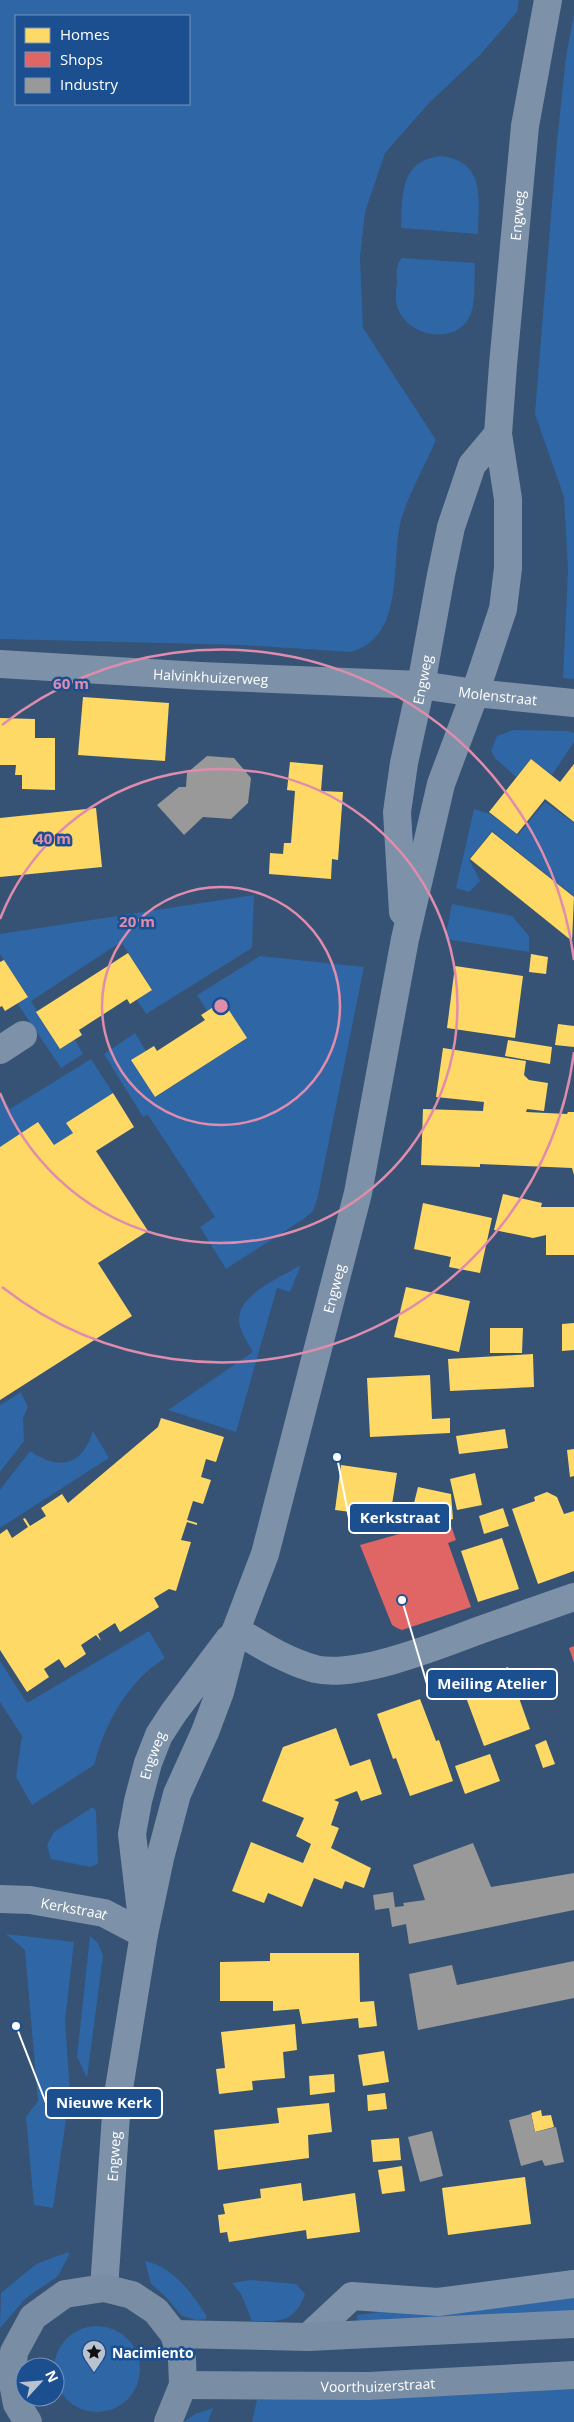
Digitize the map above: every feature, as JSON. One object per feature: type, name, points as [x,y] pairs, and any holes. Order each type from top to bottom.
[{"type":"main road","points":[[15,2411],[12,2378],[7,2353],[33,2317],[65,2294],[104,2288],[132,2295],[156,2311],[174,2334],[182,2359],[183,2385],[168,2422]]},
{"type":"main road","points":[[174,2334],[308,2337],[574,2324]]},
{"type":"main road","name":"Voorthuizerstraat","points":[[183,2385],[369,2386],[574,2375]]},
{"type":"street","name":"Engweg","points":[[104,2288],[117,2101],[144,1934],[177,1794],[205,1732],[220,1692],[236,1630],[265,1554],[358,1193],[405,939],[440,784],[475,693],[503,609],[508,568],[508,499],[498,434],[512,248],[526,126],[548,0]]},
{"type":"street","name":"Engweg","points":[[405,939],[397,812],[404,763],[451,527],[472,465],[498,434]]},
{"type":"street","name":"Halvinkhuizerweg","points":[[0,664],[200,676],[421,685]]},
{"type":"street","name":"Molenstraat","points":[[421,685],[475,693],[574,703]]},
{"type":"street","points":[[0,1050],[23,1035]]},
{"type":"street","points":[[236,1630],[275,1654],[316,1669],[352,1669],[393,1660],[429,1649],[574,1597]]},
{"type":"street","name":"Engweg","points":[[144,1934],[132,1834],[148,1763],[159,1735],[174,1712],[236,1630]]},
{"type":"street","name":"Kerkstraat","points":[[0,1899],[30,1900],[104,1913],[144,1934]]},
{"type":"street","points":[[308,2337],[352,2296],[438,2302],[574,2284]]},
{"type":"shaded area","points":[[0,0],[519,0],[517,12],[481,54],[429,103],[385,153],[365,212],[360,258],[363,328],[436,440],[413,488],[402,517],[398,534],[393,594],[389,613],[381,630],[369,643],[351,652],[241,645],[0,639]]},
{"type":"shaded area","points":[[574,14],[574,679],[563,678],[568,570],[564,497],[535,414],[557,141],[566,57]]},
{"type":"shaded area","points":[[441,156],[456,159],[473,174],[479,196],[478,234],[401,228],[403,192],[410,172],[427,159]]},
{"type":"shaded area","points":[[402,258],[475,263],[474,302],[465,324],[456,331],[445,334],[433,334],[421,331],[402,317],[397,306],[396,297],[397,267]]},
{"type":"shaded area","points":[[513,730],[568,731],[574,733],[574,742],[552,775],[531,759],[516,777],[495,758],[491,751],[497,736]]},
{"type":"shaded area","points":[[545,802],[574,823],[574,896],[492,831],[469,859],[480,881],[469,892],[456,888],[474,809],[490,814],[518,835]]},
{"type":"shaded area","points":[[254,895],[252,948],[146,1014],[137,1000],[152,989],[121,942],[31,1001],[60,1049],[75,1040],[83,1054],[61,1068],[17,1003],[28,996],[0,954],[0,934]]},
{"type":"shaded area","points":[[452,904],[512,916],[529,936],[529,952],[445,939]]},
{"type":"shaded area","points":[[260,956],[364,967],[317,1200],[313,1211],[226,1269],[200,1227],[215,1217],[148,1115],[143,1117],[104,1054],[135,1033],[146,1051],[132,1060],[156,1097],[247,1038],[207,1011],[197,995]]},
{"type":"shaded area","points":[[91,1059],[113,1093],[66,1123],[73,1133],[54,1145],[38,1122],[0,1147],[0,1092],[10,1109]]},
{"type":"shaded area","points":[[301,1265],[290,1292],[277,1288],[236,1432],[168,1410],[253,1352],[240,1328],[241,1310],[253,1294],[262,1287]]},
{"type":"shaded area","points":[[21,1392],[28,1407],[23,1418],[24,1441],[0,1472],[0,1405]]},
{"type":"shaded area","points":[[93,1431],[109,1458],[0,1528],[0,1490],[30,1451],[51,1461],[68,1462],[83,1452]]},
{"type":"shaded area","points":[[149,1631],[165,1658],[140,1679],[120,1704],[105,1734],[94,1765],[32,1805],[16,1777],[22,1736],[0,1702],[0,1661],[27,1703]]},
{"type":"shaded area","points":[[93,1807],[96,1811],[98,1864],[90,1867],[51,1859],[47,1845],[54,1832]]},
{"type":"shaded area","points":[[6,1934],[74,1942],[65,2021],[70,2093],[53,2208],[34,2205],[26,2117],[38,2101],[25,1950]]},
{"type":"shaded area","points":[[90,1936],[98,1943],[103,1956],[87,2078],[77,2057]]},
{"type":"shaded area","points":[[68,2252],[69,2255],[58,2276],[26,2298],[0,2328],[1,2293],[36,2264]]},
{"type":"shaded area","points":[[145,2261],[164,2268],[172,2274],[188,2290],[206,2315],[206,2319],[197,2320],[182,2316],[164,2295],[151,2284]]},
{"type":"shaded area","points":[[251,2280],[296,2284],[305,2294],[301,2304],[291,2316],[278,2321],[252,2321],[241,2294],[232,2283]]},
{"type":"shaded area","points":[[574,2295],[574,2313],[358,2322],[357,2315],[380,2312],[418,2312]]},
{"type":"shaded area","points":[[97,2326],[113,2329],[121,2333],[133,2345],[139,2361],[139,2377],[133,2393],[121,2405],[113,2409],[97,2412],[81,2409],[73,2405],[65,2397],[65,2357],[56,2357],[61,2345],[73,2333],[81,2329]]},
{"type":"shaded area","points":[[574,2383],[574,2422],[252,2422],[257,2400]]},
{"type":"shaded area","points":[[213,2408],[208,2422],[184,2422],[195,2414]]},
{"type":"building: Homes","points":[[83,697],[169,703],[165,761],[78,755]]},
{"type":"building: Homes","points":[[0,718],[35,719],[35,738],[55,738],[55,790],[22,789],[22,775],[15,775],[16,765],[0,765]]},
{"type":"building: Homes","points":[[531,759],[560,782],[574,764],[574,822],[545,799],[517,834],[489,812]]},
{"type":"building: Homes","points":[[290,762],[323,765],[321,791],[343,792],[338,860],[332,859],[331,879],[269,874],[270,853],[283,854],[284,843],[291,843],[295,791],[287,790]]},
{"type":"building: Homes","points":[[96,808],[102,867],[0,877],[0,818]]},
{"type":"building: Homes","points":[[492,832],[574,897],[572,941],[470,859]]},
{"type":"building: Homes","points":[[128,953],[152,990],[130,1004],[127,999],[79,1030],[82,1035],[60,1049],[36,1012]]},
{"type":"building: Homes","points":[[531,954],[548,957],[546,974],[529,972]]},
{"type":"building: Homes","points":[[4,960],[28,997],[5,1011],[2,1006],[0,1007],[0,962]]},
{"type":"building: Homes","points":[[455,966],[523,976],[515,1038],[447,1028]]},
{"type":"building: Homes","points":[[223,1001],[247,1038],[155,1097],[131,1060],[154,1046],[157,1051],[205,1020],[201,1015]]},
{"type":"building: Homes","points":[[558,1024],[574,1026],[574,1047],[555,1045]]},
{"type":"building: Homes","points":[[508,1040],[552,1047],[550,1064],[505,1056]]},
{"type":"building: Homes","points":[[443,1048],[526,1061],[524,1075],[529,1080],[548,1083],[544,1111],[527,1109],[526,1112],[567,1114],[568,1112],[574,1112],[574,1175],[572,1168],[480,1164],[480,1167],[421,1165],[423,1109],[483,1111],[484,1102],[436,1097]]},
{"type":"building: Homes","points":[[113,1093],[134,1127],[96,1151],[148,1231],[98,1263],[132,1316],[0,1400],[0,1147],[38,1122],[54,1145],[73,1133],[66,1123]]},
{"type":"building: Homes","points":[[503,1194],[542,1203],[541,1207],[574,1207],[574,1255],[546,1255],[546,1235],[533,1238],[494,1230]]},
{"type":"building: Homes","points":[[423,1203],[492,1218],[480,1273],[449,1267],[451,1257],[414,1249]]},
{"type":"building: Homes","points":[[406,1287],[470,1301],[459,1352],[394,1337]]},
{"type":"building: Homes","points":[[574,1323],[574,1350],[562,1351],[562,1324]]},
{"type":"building: Homes","points":[[490,1328],[523,1328],[522,1353],[490,1353]]},
{"type":"building: Homes","points":[[533,1354],[534,1387],[450,1391],[448,1359]]},
{"type":"building: Homes","points":[[430,1375],[432,1419],[450,1418],[450,1433],[370,1437],[367,1378]]},
{"type":"building: Homes","points":[[161,1418],[224,1437],[216,1462],[206,1459],[201,1477],[211,1480],[203,1504],[193,1501],[187,1520],[197,1523],[197,1525],[187,1522],[181,1540],[191,1542],[176,1591],[169,1589],[154,1598],[159,1607],[120,1632],[115,1623],[98,1634],[101,1641],[96,1635],[81,1645],[86,1654],[65,1668],[59,1659],[44,1669],[49,1677],[27,1692],[0,1650],[0,1534],[7,1529],[12,1538],[28,1527],[23,1519],[25,1518],[30,1526],[46,1516],[41,1508],[62,1494],[68,1503],[158,1427]]},
{"type":"building: Homes","points":[[505,1429],[508,1448],[459,1454],[456,1436]]},
{"type":"building: Homes","points":[[574,1449],[574,1476],[570,1477],[567,1450]]},
{"type":"building: Homes","points":[[341,1465],[397,1473],[390,1517],[335,1510]]},
{"type":"building: Homes","points":[[475,1473],[482,1505],[457,1510],[450,1479]]},
{"type":"building: Homes","points":[[418,1487],[451,1494],[453,1519],[405,1533],[404,1505],[413,1507]]},
{"type":"building: Homes","points":[[547,1492],[557,1497],[564,1514],[574,1511],[574,1571],[538,1584],[512,1509],[535,1501],[534,1497]]},
{"type":"building: Homes","points":[[503,1508],[509,1526],[484,1534],[479,1516]]},
{"type":"building: Homes","points":[[502,1538],[519,1589],[478,1602],[461,1551]]},
{"type":"building: Homes","points":[[508,1667],[530,1729],[484,1746],[461,1684]]},
{"type":"building: Homes","points":[[420,1699],[436,1741],[439,1740],[453,1781],[410,1796],[396,1758],[393,1759],[377,1714]]},
{"type":"building: Homes","points":[[336,1728],[350,1766],[370,1759],[382,1794],[361,1801],[357,1791],[334,1800],[339,1802],[331,1825],[339,1828],[331,1848],[371,1868],[364,1888],[345,1881],[342,1889],[314,1878],[302,1907],[268,1893],[264,1903],[232,1891],[251,1842],[303,1863],[311,1844],[296,1836],[304,1818],[262,1801],[283,1747]]},
{"type":"building: Homes","points":[[546,1740],[555,1764],[543,1768],[535,1745]]},
{"type":"building: Homes","points":[[490,1754],[500,1781],[465,1794],[455,1766]]},
{"type":"building: Homes","points":[[270,1953],[359,1953],[360,2002],[374,2001],[377,2026],[359,2028],[358,2018],[302,2024],[299,2009],[273,2011],[273,2001],[220,2001],[220,1962],[270,1961]]},
{"type":"building: Homes","points":[[295,2024],[297,2050],[283,2052],[285,2078],[252,2081],[253,2090],[219,2094],[216,2069],[225,2068],[221,2032]]},
{"type":"building: Homes","points":[[384,2051],[389,2082],[363,2086],[358,2055]]},
{"type":"building: Homes","points":[[334,2074],[335,2092],[310,2095],[309,2076]]},
{"type":"building: Homes","points":[[385,2093],[387,2109],[368,2111],[367,2095]]},
{"type":"building: Homes","points":[[329,2103],[332,2132],[308,2135],[309,2158],[218,2170],[214,2130],[279,2123],[277,2108]]},
{"type":"building: Homes","points":[[541,2110],[542,2116],[551,2115],[554,2127],[535,2132],[531,2113]]},
{"type":"building: Homes","points":[[399,2138],[401,2160],[373,2162],[371,2140]]},
{"type":"building: Homes","points":[[402,2166],[405,2191],[382,2194],[378,2170]]},
{"type":"building: Homes","points":[[525,2177],[531,2224],[448,2235],[442,2188]]},
{"type":"building: Homes","points":[[301,2183],[303,2201],[355,2193],[360,2232],[307,2239],[306,2230],[229,2242],[227,2232],[220,2233],[218,2215],[225,2214],[223,2204],[261,2198],[260,2189]]},
{"type":"building: Shops","points":[[449,1520],[456,1540],[448,1543],[471,1607],[402,1630],[397,1628],[392,1625],[360,1545]]},
{"type":"building: Shops","points":[[574,1646],[574,1663],[569,1648]]},
{"type":"building: Industry","points":[[207,756],[234,758],[251,778],[248,803],[231,819],[203,817],[184,835],[157,805],[179,787],[186,787],[187,773]]},
{"type":"building: Industry","points":[[473,1843],[491,1887],[574,1873],[574,1910],[409,1944],[406,1924],[392,1927],[389,1908],[375,1910],[373,1895],[393,1892],[395,1907],[404,1906],[403,1903],[425,1900],[413,1865]]},
{"type":"building: Industry","points":[[574,1961],[574,1998],[418,2030],[409,1974],[452,1965],[457,1985]]},
{"type":"building: Industry","points":[[531,2114],[535,2132],[556,2127],[564,2162],[545,2166],[542,2160],[521,2166],[509,2120]]},
{"type":"building: Industry","points":[[432,2131],[443,2176],[420,2182],[408,2137]]},
{"type":"place","name":"Kerkstraat","points":[[337,1457]]},
{"type":"place","name":"Meiling Atelier","points":[[402,1600]]},
{"type":"place","name":"Nieuwe Kerk","points":[[16,2026]]},
{"type":"place","name":"Nacimiento","points":[[94,2373]]}]
